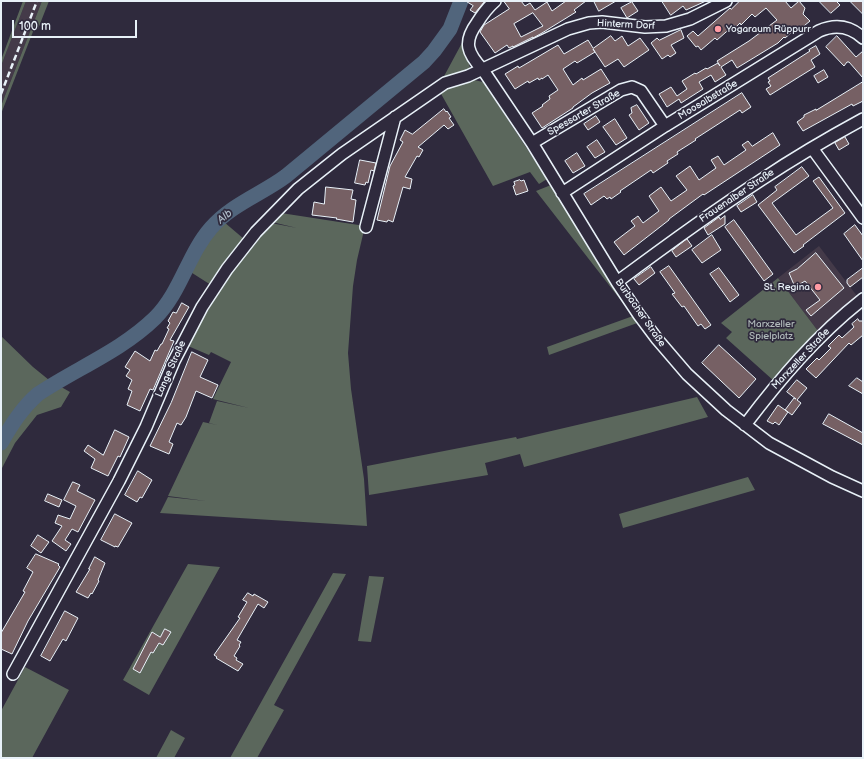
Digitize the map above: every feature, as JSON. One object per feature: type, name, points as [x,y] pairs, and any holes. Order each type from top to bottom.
[{"type":"street","points":[[483,70],[472,56],[468,42],[469,35],[484,13],[495,1]]},
{"type":"street","name":"Hinterm Dorf","points":[[483,70],[554,35],[578,26],[602,22],[645,27],[666,26],[690,19],[726,1]]},
{"type":"street","name":"Moosalbstraße","points":[[562,193],[665,126],[824,29],[843,27],[862,34]]},
{"type":"street","name":"Lange Straße","points":[[13,674],[119,481],[146,427],[174,361],[202,307],[227,270],[256,232],[298,189],[342,154],[446,83],[483,70]]},
{"type":"street","name":"Burbacher Straße","points":[[483,70],[532,143],[617,282],[657,340],[682,369],[726,410],[769,443],[794,458],[863,491]]},
{"type":"street","name":"Spessarter Straße","points":[[532,143],[621,90],[632,88],[641,91],[665,126]]},
{"type":"street","points":[[366,228],[395,117]]},
{"type":"street","name":"Frauenalber Straße","points":[[617,282],[729,201],[812,148],[863,119]]},
{"type":"street","points":[[812,148],[863,218]]},
{"type":"street","name":"Marxzeller Straße","points":[[745,425],[796,361],[824,332],[863,299]]},
{"type":"shaded area","points":[[26,1],[42,1],[1,106],[1,66]]},
{"type":"shaded area","name":"St. Regina","points":[[819,246],[857,296],[818,331],[778,278]]},
{"type":"green space","points":[[23,1],[26,1],[1,66],[1,60]]},
{"type":"green space","points":[[42,1],[49,1],[38,29],[34,29],[1,114],[1,106]]},
{"type":"green space","points":[[463,41],[470,68],[468,72],[442,80]]},
{"type":"green space","points":[[474,80],[483,82],[547,179],[539,184],[530,172],[493,186],[440,92],[452,86]]},
{"type":"green space","points":[[551,185],[640,322],[549,355],[547,347],[633,316],[536,191]]},
{"type":"green space","points":[[281,213],[365,226],[353,286],[348,353],[351,389],[364,479],[367,526],[160,513],[168,497],[206,501],[168,496],[203,422],[217,425],[209,423],[217,401],[249,408],[213,399],[231,362],[211,352],[209,355],[188,346],[226,282],[247,252],[271,223],[297,228],[272,222]]},
{"type":"green space","points":[[224,222],[244,239],[230,256],[211,285],[189,271],[203,249]]},
{"type":"green space","name":"Marxzeller Spielplatz","points":[[778,278],[818,331],[774,381],[726,338],[732,332],[721,323]]},
{"type":"green space","points":[[1,336],[33,367],[49,380],[70,392],[61,407],[37,415],[15,443],[1,470]]},
{"type":"green space","points":[[697,397],[708,417],[524,467],[520,454],[485,463],[488,475],[369,495],[367,466],[516,437],[517,439]]},
{"type":"green space","points":[[748,477],[755,490],[623,528],[619,514]]},
{"type":"green space","points":[[188,564],[220,567],[149,695],[123,680]]},
{"type":"green space","points":[[333,573],[346,574],[274,705],[284,710],[257,758],[230,758]]},
{"type":"green space","points":[[369,576],[384,577],[371,642],[358,641]]},
{"type":"green space","points":[[25,667],[69,690],[32,758],[1,758],[1,711]]},
{"type":"green space","points":[[171,730],[185,738],[174,758],[156,758]]},
{"type":"building","points":[[466,1],[485,1],[475,13],[470,10],[473,6]]},
{"type":"building","points":[[504,1],[521,1],[525,6],[530,3],[535,10],[547,2],[552,11],[566,1],[586,1],[574,10],[576,12],[542,33],[513,47],[509,48],[507,45],[495,53],[480,32],[484,25],[509,9]],"holes":[[[533,13],[543,26],[521,37],[514,24]]]},
{"type":"building","points":[[594,1],[616,1],[599,11]]},
{"type":"building","points":[[662,1],[706,1],[686,10],[683,6],[671,15]]},
{"type":"building","points":[[740,1],[785,1],[791,8],[799,1],[805,8],[803,14],[810,21],[799,30],[797,28],[778,43],[737,68],[732,60],[721,67],[726,75],[715,82],[711,75],[699,82],[703,89],[681,103],[679,99],[667,107],[659,94],[671,87],[677,96],[687,89],[682,81],[695,73],[696,74],[718,63],[720,66],[717,61],[749,41],[777,20],[766,8],[755,17],[752,14],[741,25],[740,23],[736,27],[734,25],[717,40],[715,38],[701,50],[698,46],[696,47],[687,36],[693,31],[698,36]]},
{"type":"building","points":[[819,1],[836,1],[840,5],[831,13]]},
{"type":"building","points":[[850,1],[863,1],[863,14]]},
{"type":"building","points":[[632,2],[638,11],[627,18],[621,8]]},
{"type":"building","points":[[681,30],[684,38],[671,45],[676,53],[670,57],[668,55],[662,59],[651,43],[657,38],[659,40]]},
{"type":"building","points":[[611,36],[615,41],[622,36],[628,46],[640,38],[649,50],[624,67],[618,59],[605,67],[595,52],[577,63],[575,61],[563,69],[573,85],[582,78],[583,80],[601,69],[610,83],[592,93],[573,108],[542,128],[532,113],[543,106],[542,105],[550,99],[549,96],[558,90],[548,75],[542,79],[539,80],[538,78],[529,83],[528,81],[515,89],[505,74],[518,66],[519,68],[558,45],[564,54],[588,40],[593,48]]},
{"type":"building","points":[[837,36],[856,57],[863,51],[863,78],[849,62],[847,62],[844,66],[826,47]]},
{"type":"building","points":[[816,46],[820,54],[811,60],[815,67],[770,95],[766,89],[771,86],[768,82],[770,81],[768,78]]},
{"type":"building","points":[[824,70],[828,77],[818,83],[814,76]]},
{"type":"building","points":[[863,82],[863,101],[853,106],[852,104],[803,131],[797,122],[804,117],[804,115],[816,110]]},
{"type":"building","points":[[742,93],[751,107],[742,113],[740,110],[695,139],[696,140],[677,152],[678,154],[667,161],[668,163],[653,173],[651,170],[611,199],[610,197],[607,199],[604,196],[591,205],[584,194]]},
{"type":"building","points":[[637,105],[649,123],[639,130],[629,115],[632,113],[631,108]]},
{"type":"building","points":[[444,109],[451,117],[449,118],[454,125],[448,129],[444,125],[418,147],[423,150],[419,157],[417,156],[405,177],[412,179],[410,189],[403,187],[393,222],[388,220],[387,222],[377,220],[390,166],[403,142],[400,140],[405,130],[412,134]]},
{"type":"building","points":[[596,116],[600,122],[588,130],[584,124]]},
{"type":"building","points":[[615,119],[627,138],[616,145],[603,127]]},
{"type":"building","points":[[773,133],[780,145],[704,195],[703,194],[624,255],[614,242],[635,226],[631,221],[638,216],[643,223],[659,211],[649,196],[661,187],[671,201],[687,190],[676,176],[690,166],[699,180],[716,168],[711,160],[718,156],[724,165],[746,150],[742,145],[748,141],[752,146]]},
{"type":"building","points":[[845,137],[849,144],[839,150],[835,143]]},
{"type":"building","points":[[597,140],[605,152],[595,158],[587,147]]},
{"type":"building","points":[[577,153],[585,166],[573,173],[565,161]]},
{"type":"building","points":[[360,160],[376,163],[374,171],[371,170],[368,183],[366,182],[365,185],[355,183]]},
{"type":"building","points":[[802,167],[809,176],[772,203],[796,235],[833,208],[813,181],[819,177],[845,213],[794,253],[758,205],[777,190],[775,187]]},
{"type":"building","points":[[524,180],[528,191],[516,195],[513,186],[515,185],[514,182]]},
{"type":"building","points":[[326,187],[353,190],[351,199],[356,200],[353,222],[336,219],[337,218],[312,215],[314,202],[324,204]]},
{"type":"building","points":[[753,195],[757,202],[741,212],[737,206]]},
{"type":"building","points":[[725,216],[725,224],[708,235],[704,228],[719,217],[720,219]]},
{"type":"building","points":[[734,220],[773,274],[764,281],[725,227]]},
{"type":"building","points":[[855,225],[863,236],[863,261],[844,234]]},
{"type":"building","points":[[712,235],[721,250],[702,263],[692,250]]},
{"type":"building","points":[[687,239],[692,246],[676,257],[672,251]]},
{"type":"building","points":[[816,253],[844,288],[811,316],[806,310],[820,300],[805,281],[795,287],[789,273],[797,269]]},
{"type":"building","points":[[669,266],[711,325],[705,329],[701,324],[698,326],[684,306],[682,307],[672,294],[675,293],[660,272]]},
{"type":"building","points":[[651,267],[655,273],[639,285],[634,279]]},
{"type":"building","points":[[719,268],[739,295],[730,302],[710,274]]},
{"type":"building","points":[[863,268],[863,277],[850,287],[847,280]]},
{"type":"building","points":[[182,303],[189,307],[170,340],[174,341],[153,390],[150,389],[140,411],[127,405],[132,391],[128,389],[132,380],[126,376],[130,370],[125,367],[135,351],[150,361],[155,350],[157,351],[162,344],[169,329],[167,328],[170,323],[168,321],[173,312],[176,313]]},
{"type":"building","points":[[858,319],[859,321],[863,321],[863,335],[851,345],[849,343],[816,378],[806,369],[817,358],[819,360],[831,348],[828,346],[839,335],[842,338],[854,327],[852,324]]},
{"type":"building","points":[[719,345],[756,379],[739,398],[702,363]]},
{"type":"building","points":[[192,352],[208,360],[200,377],[218,385],[212,398],[196,391],[186,417],[181,425],[177,423],[169,442],[173,444],[169,454],[150,446],[171,403]]},
{"type":"building","points":[[857,378],[863,382],[863,394],[849,386]]},
{"type":"building","points":[[797,380],[807,388],[797,400],[801,403],[792,415],[788,412],[779,425],[775,422],[773,424],[767,421],[778,405],[785,410],[794,398],[796,399],[787,392]]},
{"type":"building","points":[[829,414],[863,433],[863,445],[823,424]]},
{"type":"building","points":[[115,430],[129,437],[120,457],[118,456],[108,476],[91,468],[95,459],[84,451],[88,445],[103,455]]},
{"type":"building","points":[[138,471],[152,480],[142,498],[140,497],[137,502],[125,495]]},
{"type":"building","points":[[73,482],[80,485],[77,491],[95,500],[78,532],[72,529],[65,540],[71,544],[66,551],[52,541],[62,526],[55,523],[58,515],[70,519],[76,506],[64,500]]},
{"type":"building","points":[[48,494],[62,500],[59,507],[45,501]]},
{"type":"building","points":[[115,514],[132,523],[118,547],[101,540]]},
{"type":"building","points":[[38,535],[49,542],[41,553],[31,546]]},
{"type":"building","points":[[36,554],[59,564],[58,565],[60,567],[28,621],[12,654],[1,649],[1,633],[25,592],[23,591],[33,572],[27,568]]},
{"type":"building","points":[[95,557],[105,563],[98,580],[99,581],[88,598],[76,592],[90,569]]},
{"type":"building","points":[[248,593],[253,596],[254,594],[268,602],[264,608],[258,604],[237,640],[241,642],[234,656],[237,658],[236,660],[243,664],[238,671],[216,658],[217,657],[214,655],[240,618],[238,617],[247,602],[243,600]]},
{"type":"building","points":[[65,611],[78,618],[66,641],[63,639],[50,661],[41,656]]},
{"type":"building","points":[[165,629],[171,632],[163,645],[159,643],[153,653],[151,652],[140,673],[133,669],[152,632],[160,637]]},
{"type":"waterway","name":"Alb","points":[[1,443],[9,429],[27,405],[38,394],[113,350],[142,330],[155,318],[171,297],[203,238],[219,220],[228,212],[286,176],[424,62],[450,29],[461,1]]},
{"type":"railway","points":[[1,94],[37,1]]},
{"type":"place","name":"Yogaraum Rüppurr","points":[[718,29]]},
{"type":"place","name":"St. Regina","points":[[818,287]]}]
